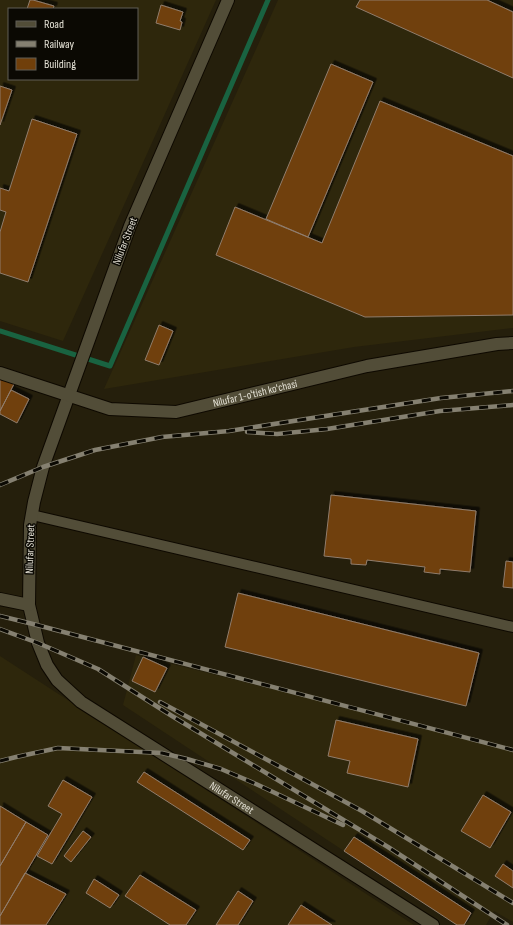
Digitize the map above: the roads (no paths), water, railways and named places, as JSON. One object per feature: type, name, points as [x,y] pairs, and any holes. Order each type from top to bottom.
[{"type":"street","name":"Nilufar Street","points":[[228,0],[130,226],[43,466],[30,525],[29,605],[38,643],[47,664],[57,680],[81,702],[433,925]]},
{"type":"street","name":"Nilufar 1-o'tish ko'chasi","points":[[0,373],[110,409],[176,412],[367,366],[497,344],[513,343]]},
{"type":"street","points":[[0,598],[29,605]]},
{"type":"lane","points":[[32,515],[513,627]]},
{"type":"waterway","points":[[0,331],[110,366],[268,0]]},
{"type":"railway","points":[[0,485],[43,467],[95,450],[162,437],[229,431],[441,398],[513,391]]},
{"type":"railway","points":[[247,432],[277,434],[327,429],[440,411],[513,405]]},
{"type":"railway","points":[[0,616],[513,750]]},
{"type":"railway","points":[[0,629],[38,643],[98,669],[172,716],[388,847],[507,925]]},
{"type":"railway","points":[[160,702],[362,811],[513,903]]},
{"type":"railway","points":[[0,761],[58,748],[162,753],[221,769],[343,825]]}]
